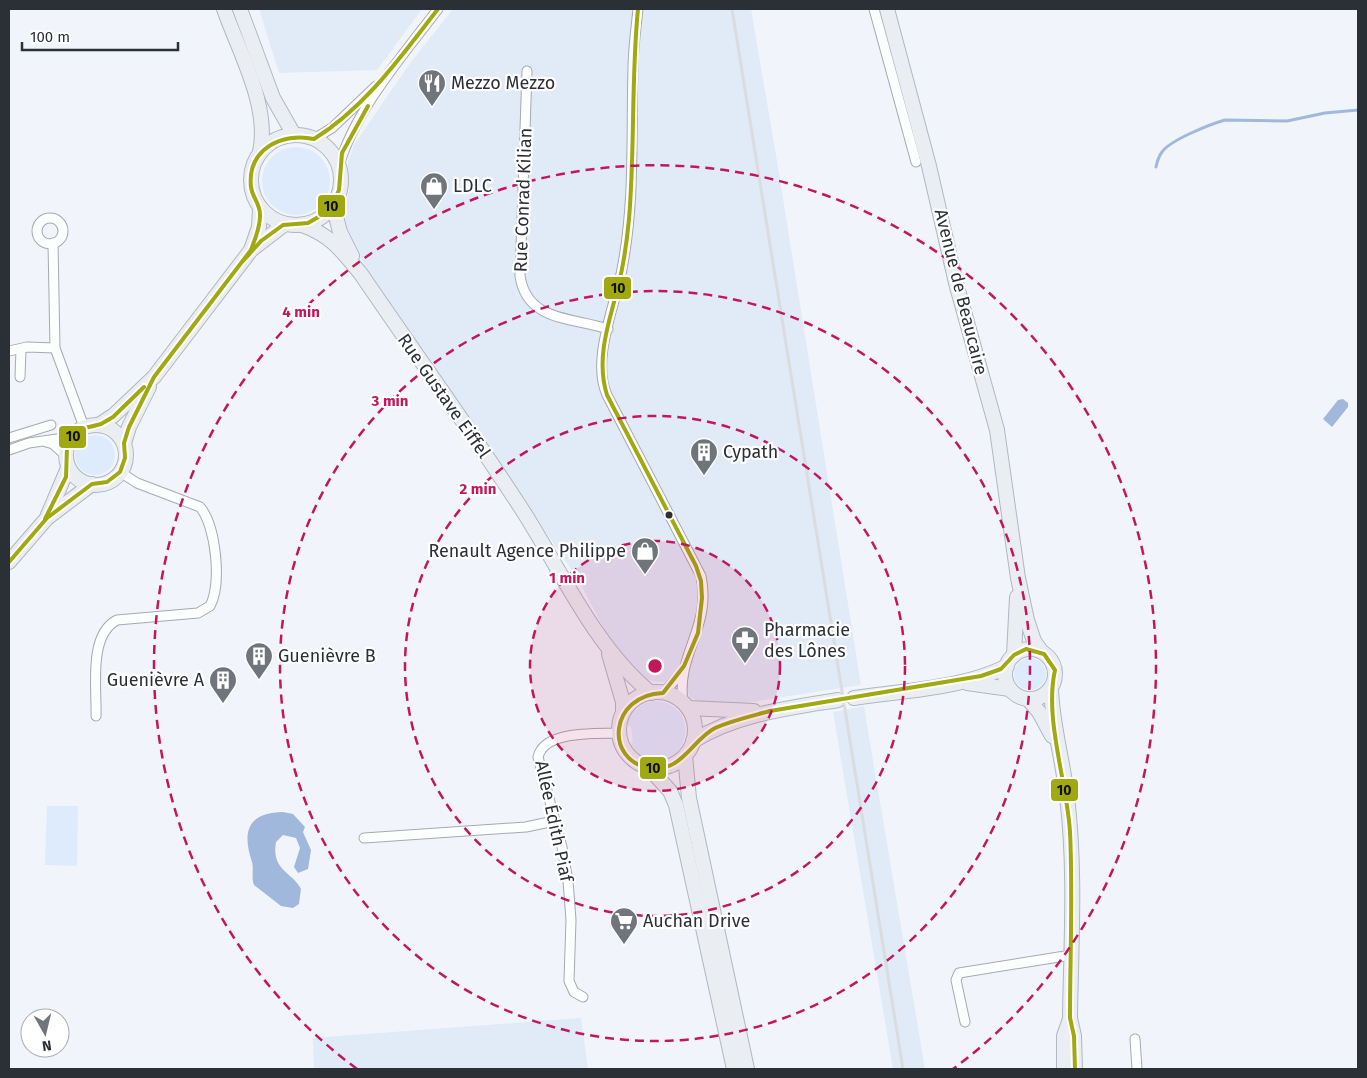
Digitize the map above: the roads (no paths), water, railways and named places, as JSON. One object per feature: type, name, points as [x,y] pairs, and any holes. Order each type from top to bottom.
[{"type":"main road","points":[[224,9],[256,92],[263,139],[251,174],[254,198],[260,208],[275,221],[285,224],[302,225],[320,218],[333,205],[340,186],[338,166],[333,155],[314,139],[294,135],[270,143],[260,152]]},
{"type":"main road","points":[[240,9],[273,98],[294,135]]},
{"type":"main road","name":"Avenue de Beaucaire","points":[[887,9],[927,156],[956,283],[997,430],[1018,578],[1034,640],[1041,651]]},
{"type":"main road","name":"Rue Gustave Eiffel","points":[[333,205],[340,232],[360,274]]},
{"type":"main road","points":[[251,250],[259,227],[260,208]]},
{"type":"main road","points":[[47,518],[67,461],[71,437],[84,427],[99,425],[114,415],[154,378],[251,250],[285,224]]},
{"type":"main road","name":"Rue Gustave Eiffel","points":[[302,225],[321,232],[339,248],[360,274],[522,508],[607,646],[629,674],[657,693]]},
{"type":"main road","points":[[67,461],[78,479],[92,484],[107,482],[120,472],[125,458],[124,443],[129,427],[154,378]]},
{"type":"main road","points":[[99,425],[114,431],[124,443]]},
{"type":"main road","points":[[9,562],[47,518],[92,484]]},
{"type":"main road","name":"Avenue de Beaucaire","points":[[1011,660],[1018,578]]},
{"type":"main road","name":"Rue Gustave Eiffel","points":[[607,646],[624,711]]},
{"type":"main road","points":[[854,698],[958,682],[981,676],[1027,650],[1041,651],[1050,659],[1055,670],[1051,688],[1057,746],[1067,796],[1070,833],[1070,1018],[1074,1036],[1075,1069]]},
{"type":"main road","points":[[1011,660],[1006,678],[1015,694],[1028,699],[1036,698],[1051,688]]},
{"type":"main road","points":[[958,682],[1010,688]]},
{"type":"main road","points":[[734,1069],[676,805],[670,792],[649,768],[631,759],[620,743],[618,733],[624,711],[635,699],[657,693],[685,705],[770,711]]},
{"type":"main road","points":[[1028,699],[1039,712],[1057,746]]},
{"type":"main road","points":[[693,741],[723,725],[770,711],[838,700]]},
{"type":"main road","points":[[649,768],[672,765],[685,756],[693,741],[694,724],[685,705]]},
{"type":"main road","points":[[685,756],[690,805],[747,1069]]},
{"type":"main road","points":[[1064,1069],[1064,1036],[1070,1018]]},
{"type":"street","points":[[314,139],[332,128],[382,81],[438,9]]},
{"type":"street","points":[[638,9],[633,66],[632,202],[622,269],[601,365],[603,386],[692,557],[703,588],[703,615],[682,672],[685,705]]},
{"type":"street","points":[[874,9],[916,162]]},
{"type":"street","name":"Rue Conrad Kilian","points":[[527,71],[522,286],[529,301],[540,310],[608,329]]},
{"type":"street","points":[[338,166],[347,141],[382,81]]},
{"type":"street","points":[[53,243],[55,348],[84,427]]},
{"type":"street","points":[[9,350],[55,348]]},
{"type":"street","points":[[20,377],[21,349]]},
{"type":"street","points":[[9,438],[51,425]]},
{"type":"street","points":[[9,450],[29,443],[71,437]]},
{"type":"street","points":[[43,441],[53,444],[67,461]]},
{"type":"street","points":[[96,716],[99,639],[109,624],[118,620],[198,613],[210,606],[216,588],[213,538],[206,515],[200,507],[137,483],[120,472]]},
{"type":"street","points":[[657,693],[682,672]]},
{"type":"street","name":"Allée Édith Piaf","points":[[583,997],[574,992],[569,980],[571,904],[562,847],[538,763],[540,749],[545,743],[563,737],[618,733]]},
{"type":"street","points":[[364,838],[526,827],[554,821]]},
{"type":"street","points":[[965,1022],[956,980],[959,972],[1071,954]]},
{"type":"street","points":[[1135,1039],[1137,1069]]},
{"type":"water","points":[[1343,399],[1348,403],[1348,407],[1332,427],[1323,419],[1338,400]]},
{"type":"water","points":[[283,812],[293,814],[305,827],[303,832],[311,850],[308,869],[298,873],[294,867],[300,848],[296,838],[283,835],[276,842],[275,852],[280,865],[301,889],[299,904],[293,908],[281,906],[254,885],[253,865],[248,842],[250,826],[255,820],[271,813]]},
{"type":"waterway","points":[[1156,167],[1162,152],[1173,142],[1225,120],[1287,121],[1325,113],[1358,110]]},
{"type":"railway","points":[[732,9],[903,1069]]},
{"type":"place","name":"Mezzo Mezzo","points":[[432,107]]},
{"type":"place","name":"LDLC","points":[[434,210]]},
{"type":"place","name":"Cypath","points":[[704,476]]},
{"type":"place","name":"Renault Agence Philippe","points":[[645,575]]},
{"type":"place","name":"Pharmacie des Lônes","points":[[745,664]]},
{"type":"place","name":"Guenièvre B","points":[[259,680]]},
{"type":"place","name":"Guenièvre A","points":[[223,704]]},
{"type":"place","name":"Auchan Drive","points":[[624,945]]}]
